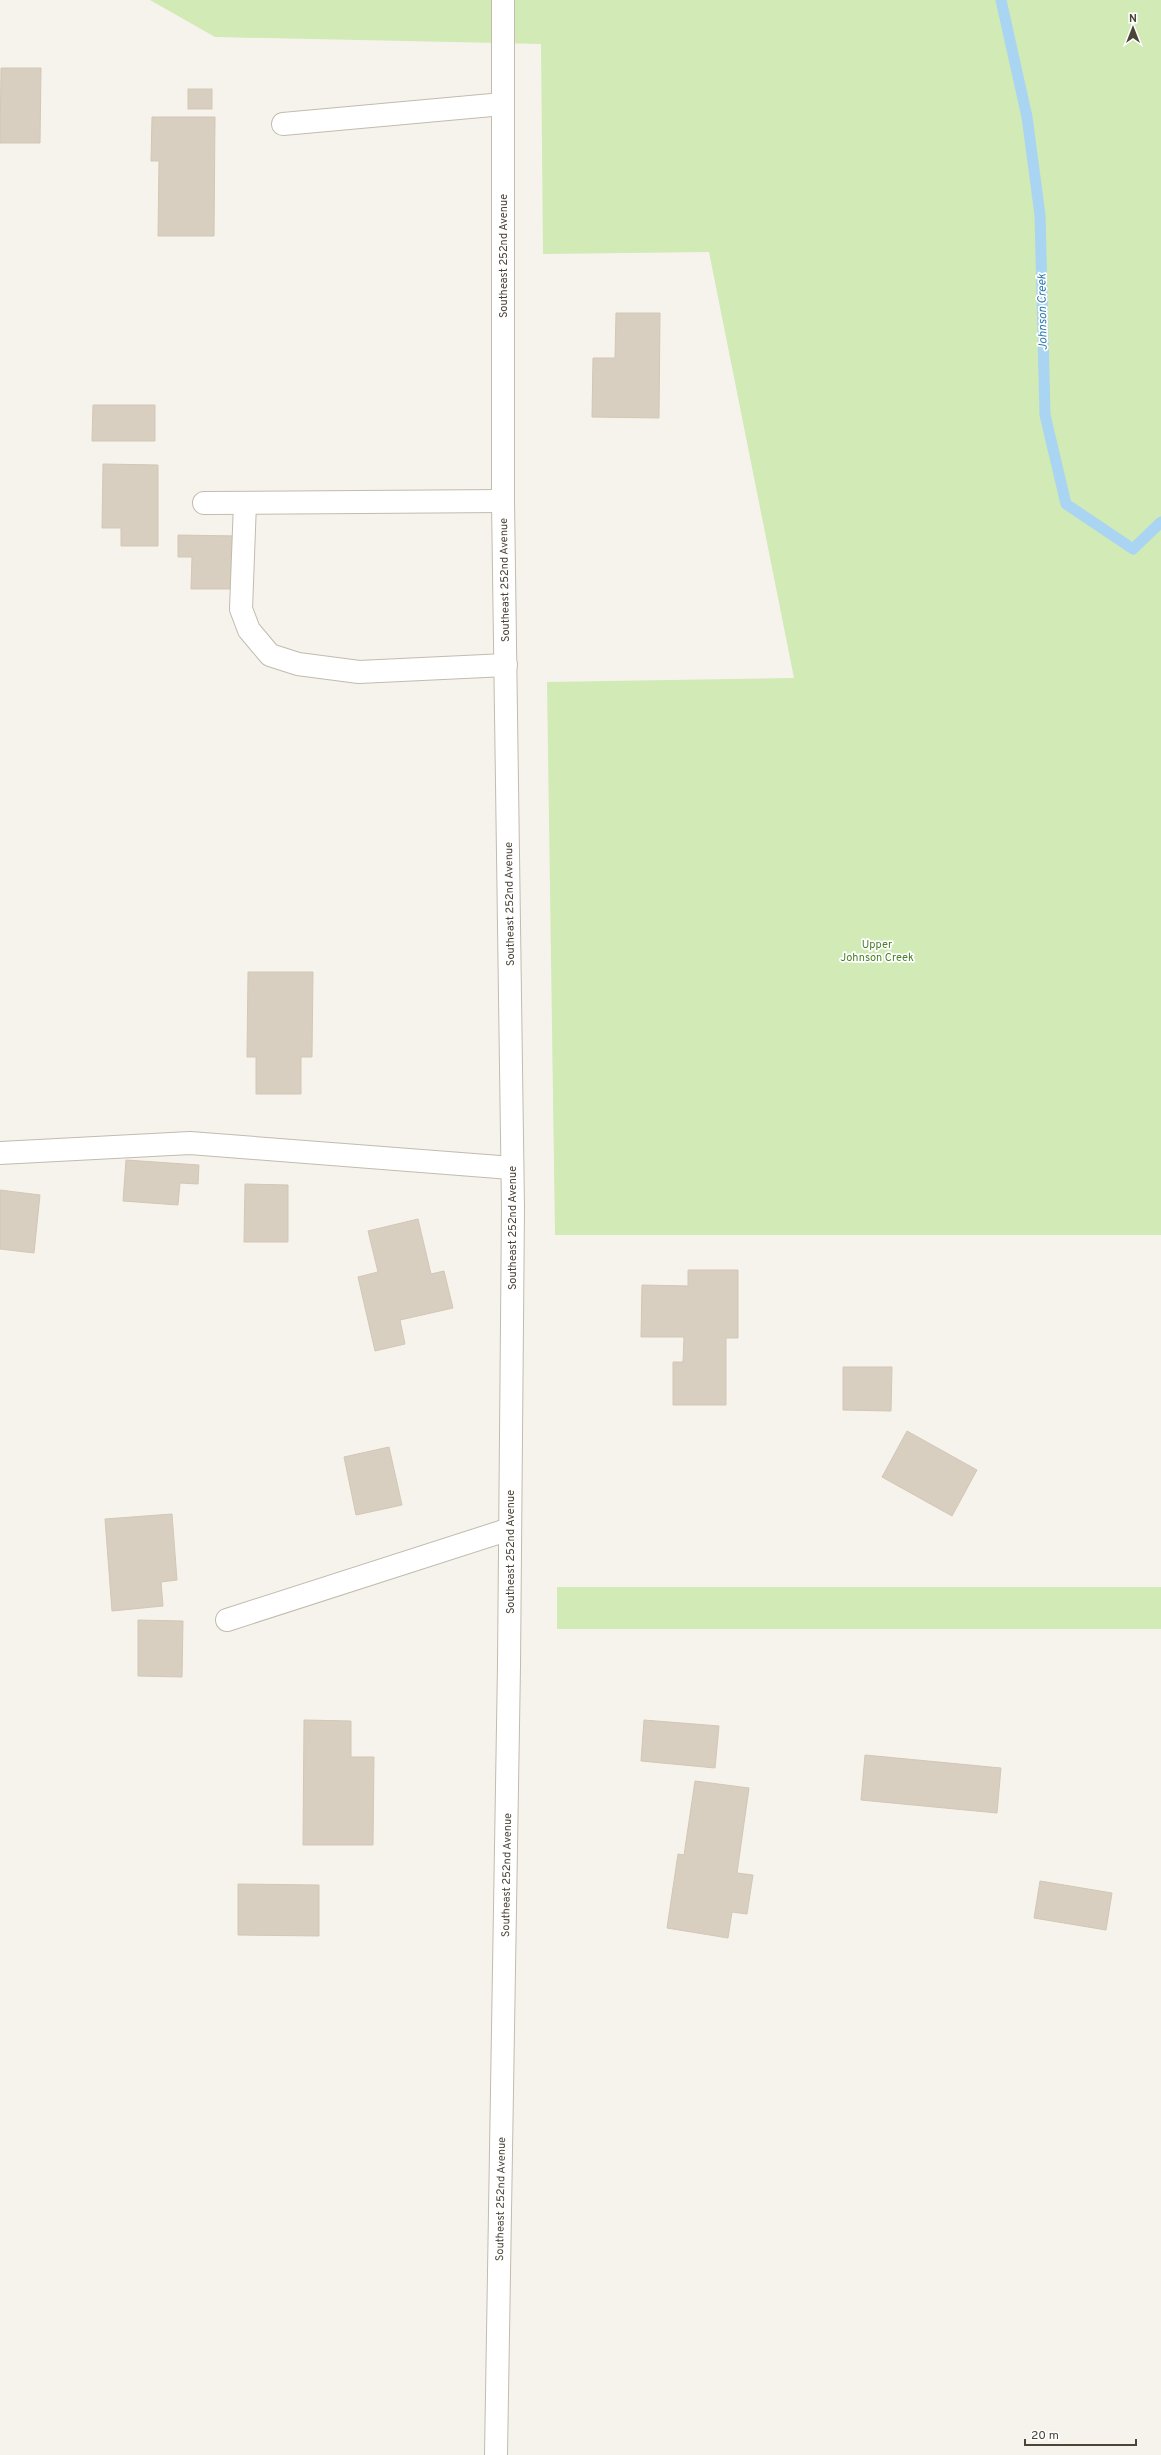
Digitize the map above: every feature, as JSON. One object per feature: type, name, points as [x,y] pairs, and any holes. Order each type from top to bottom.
[{"type":"street","name":"Southeast 252nd Avenue","points":[[496,2455],[510,1529],[512,1168],[503,501],[503,0]]},
{"type":"street","points":[[283,124],[503,104]]},
{"type":"street","points":[[204,503],[503,501]]},
{"type":"street","points":[[245,503],[241,609],[249,630],[270,655],[298,664],[359,672],[506,665]]},
{"type":"street","points":[[0,1153],[190,1143],[512,1168]]},
{"type":"street","points":[[227,1620],[510,1529]]},
{"type":"green space","name":"Upper Johnson Creek","points":[[150,0],[1161,0],[1161,1235],[555,1235],[547,682],[794,678],[709,252],[543,254],[541,44],[215,37]]},
{"type":"green space","points":[[557,1587],[1161,1587],[1161,1629],[557,1629]]},
{"type":"building","points":[[1,68],[41,68],[40,143],[0,143]]},
{"type":"building","points":[[188,89],[212,89],[212,109],[188,109]]},
{"type":"building","points":[[152,117],[215,117],[214,236],[158,236],[159,161],[151,161]]},
{"type":"building","points":[[616,313],[660,313],[659,418],[592,417],[593,358],[615,358]]},
{"type":"building","points":[[93,405],[155,405],[155,441],[92,441]]},
{"type":"building","points":[[103,464],[158,465],[158,546],[121,546],[121,528],[102,528]]},
{"type":"building","points":[[178,535],[239,536],[238,589],[191,589],[192,557],[178,557]]},
{"type":"building","points":[[248,972],[313,972],[312,1057],[301,1057],[301,1094],[256,1094],[256,1057],[247,1057]]},
{"type":"building","points":[[126,1160],[199,1165],[198,1184],[180,1183],[178,1205],[123,1201]]},
{"type":"building","points":[[245,1184],[288,1185],[288,1242],[244,1242]]},
{"type":"building","points":[[0,1190],[40,1195],[34,1253],[0,1249]]},
{"type":"building","points":[[418,1219],[431,1274],[444,1271],[453,1308],[400,1320],[405,1344],[375,1351],[358,1277],[378,1272],[368,1231]]},
{"type":"building","points":[[688,1270],[738,1270],[738,1338],[726,1338],[726,1405],[673,1405],[673,1362],[683,1362],[684,1337],[641,1337],[642,1285],[688,1286]]},
{"type":"building","points":[[843,1367],[892,1367],[891,1411],[843,1410]]},
{"type":"building","points":[[907,1431],[977,1470],[952,1516],[882,1477]]},
{"type":"building","points":[[389,1447],[402,1505],[356,1515],[344,1457]]},
{"type":"building","points":[[172,1514],[177,1580],[161,1582],[163,1606],[112,1611],[105,1519]]},
{"type":"building","points":[[138,1620],[183,1621],[182,1677],[138,1676]]},
{"type":"building","points":[[304,1720],[351,1721],[351,1757],[374,1757],[373,1845],[303,1845]]},
{"type":"building","points":[[644,1720],[719,1726],[715,1768],[641,1761]]},
{"type":"building","points":[[865,1755],[1001,1768],[997,1813],[861,1800]]},
{"type":"building","points":[[695,1781],[749,1788],[737,1873],[753,1875],[747,1914],[732,1912],[728,1938],[667,1928],[678,1854],[684,1855]]},
{"type":"building","points":[[1040,1881],[1112,1893],[1106,1930],[1034,1918]]},
{"type":"building","points":[[238,1884],[319,1885],[319,1936],[238,1935]]},
{"type":"waterway","name":"Johnson Creek","points":[[1001,0],[1027,117],[1040,215],[1045,415],[1066,504],[1133,549],[1161,522]]}]
